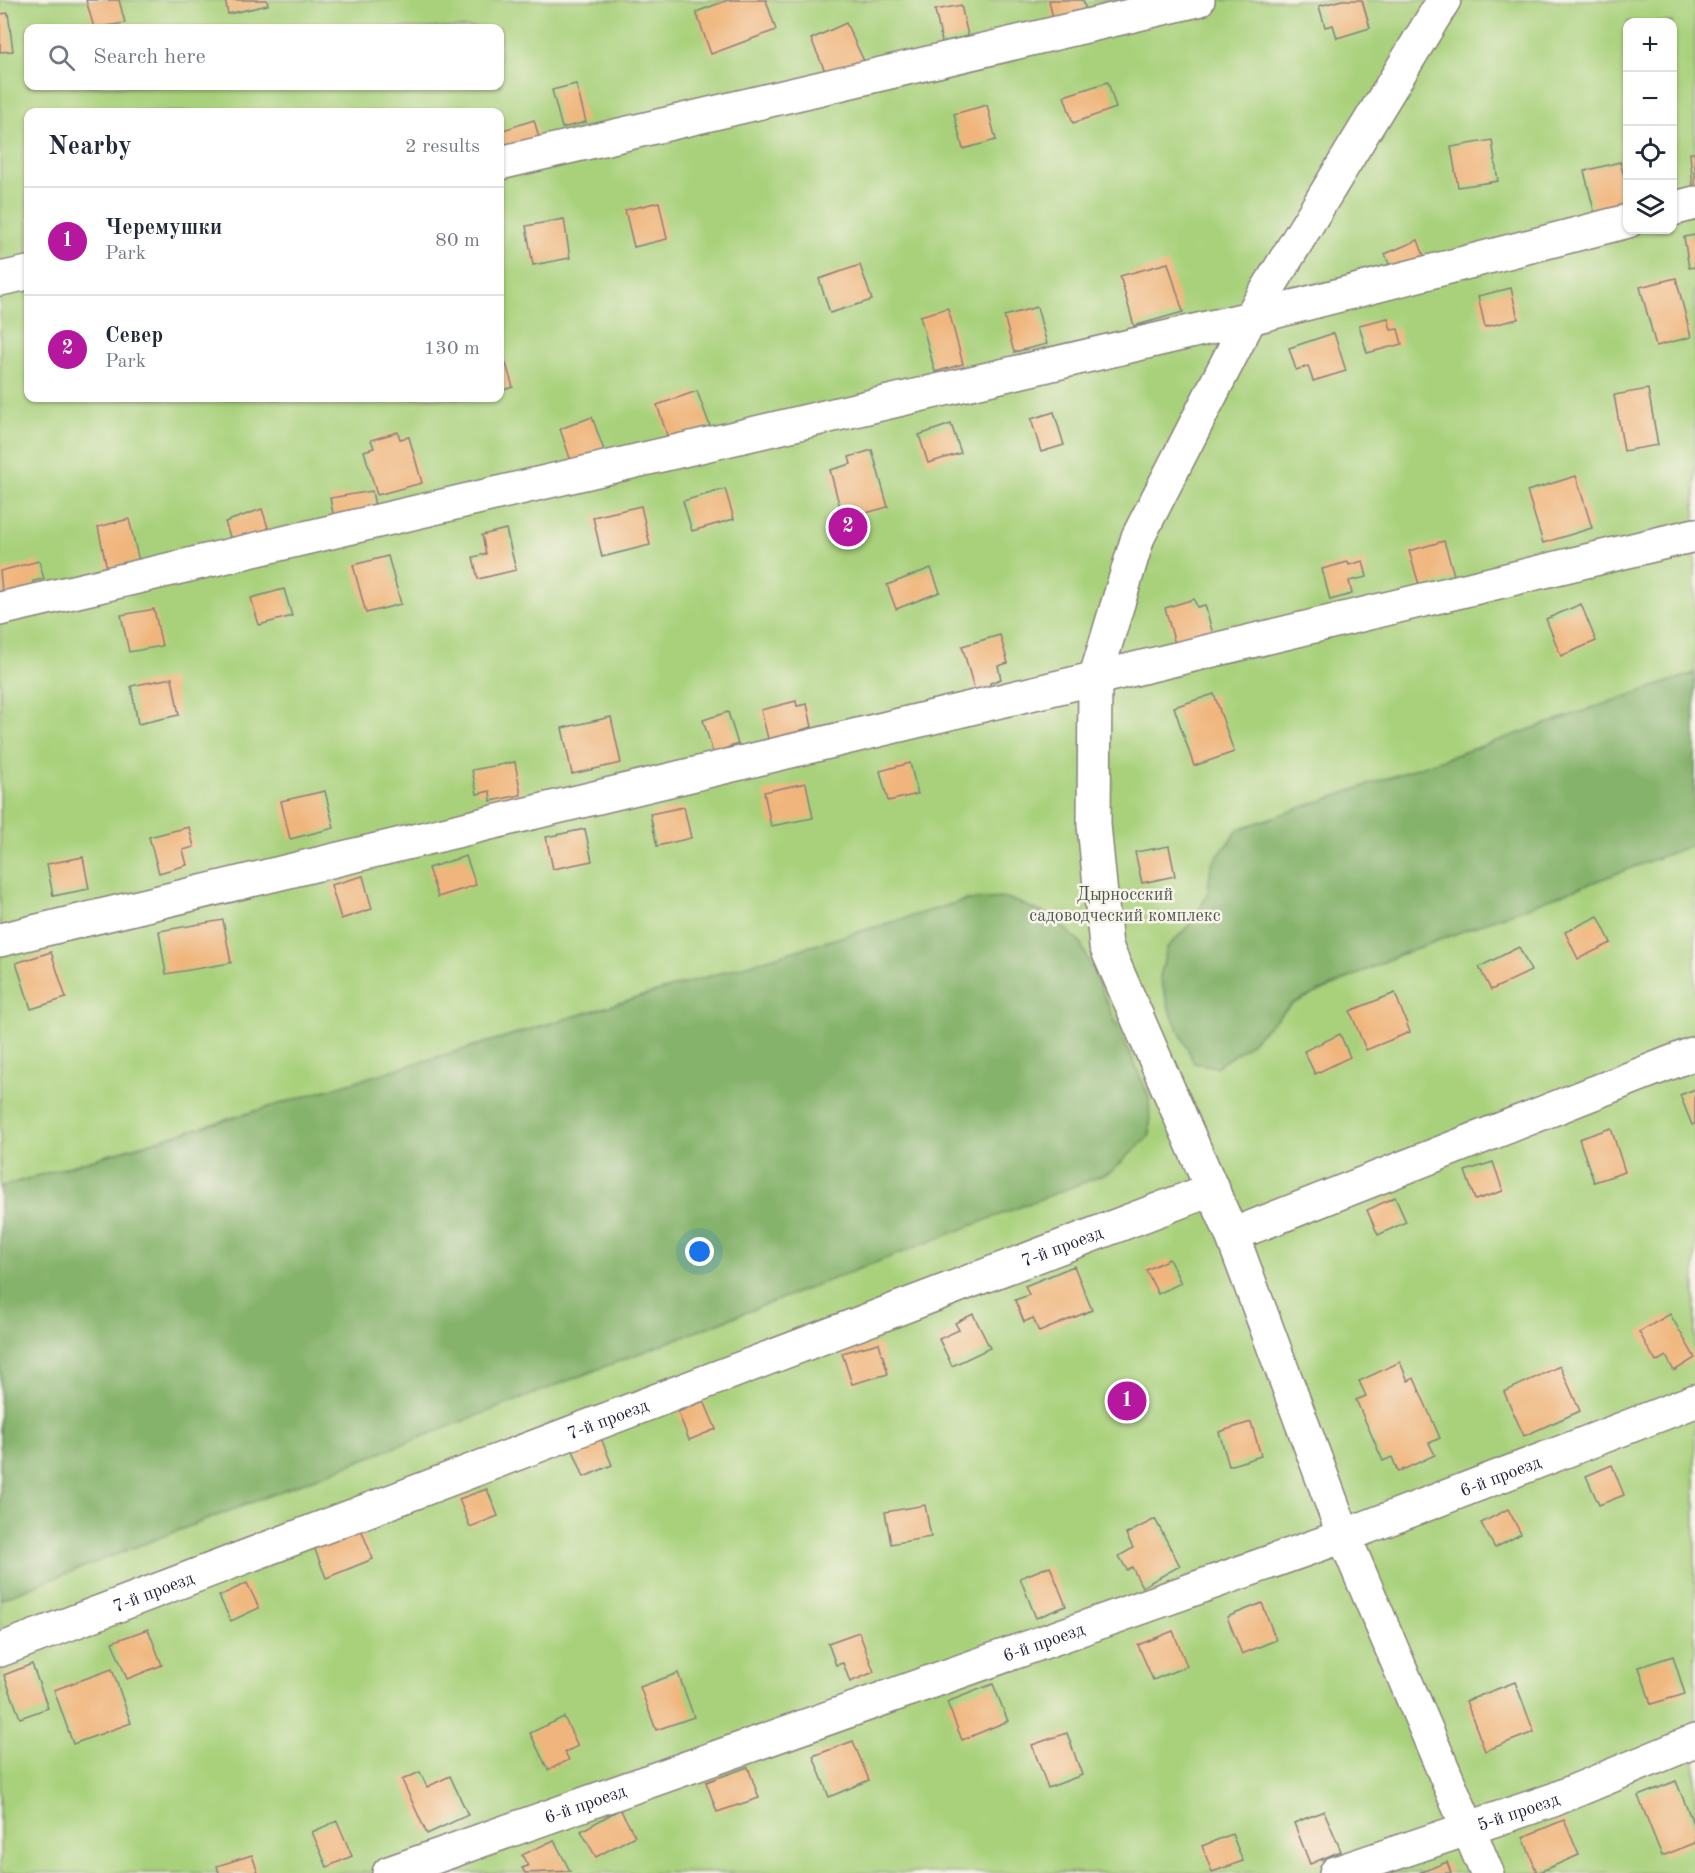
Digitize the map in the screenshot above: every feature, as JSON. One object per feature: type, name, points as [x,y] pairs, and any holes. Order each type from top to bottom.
[{"type":"street","points":[[504,162],[1198,0]]},
{"type":"street","points":[[1444,0],[1250,318],[1138,537],[1095,679],[1094,825],[1106,946],[1232,1235],[1344,1536],[1466,1829],[1487,1873]]},
{"type":"street","points":[[1677,208],[1695,203]]},
{"type":"street","points":[[0,609],[1250,318],[1623,222]]},
{"type":"street","points":[[0,279],[24,274]]},
{"type":"street","points":[[0,940],[1695,536]]},
{"type":"street","points":[[1232,1235],[1695,1053]]},
{"type":"street","name":"7-й проезд","points":[[0,1650],[1213,1189]]},
{"type":"street","name":"6-й проезд","points":[[389,1873],[1344,1536],[1695,1401]]},
{"type":"street","name":"5-й проезд","points":[[1336,1873],[1553,1800],[1695,1741]]},
{"type":"green space","name":"Дырносский садоводческий комплекс","points":[[0,0],[1695,0],[1695,673],[1239,829],[1211,865],[1208,893],[1193,921],[1167,948],[1246,1047],[1292,1004],[1399,955],[1695,844],[1695,1873],[0,1873],[0,1599],[1110,1172],[1150,1135],[1149,1097],[1081,944],[966,900],[0,1187]]},
{"type":"green space","points":[[1695,673],[1695,844],[1399,955],[1292,1004],[1246,1047],[1216,1067],[1194,1063],[1170,1011],[1160,977],[1167,948],[1193,921],[1208,893],[1211,865],[1239,829]]},
{"type":"green space","points":[[1007,898],[1053,917],[1081,944],[1149,1097],[1150,1135],[1111,1172],[0,1599],[0,1187],[966,900]]},
{"type":"building","points":[[86,0],[119,0],[125,23],[93,24]]},
{"type":"building","points":[[225,0],[267,0],[268,5],[228,14]]},
{"type":"building","points":[[728,0],[766,0],[776,30],[711,54],[696,12]]},
{"type":"building","points":[[1049,0],[1083,0],[1086,11],[1053,19]]},
{"type":"building","points":[[1342,0],[1362,0],[1370,28],[1337,38],[1333,25],[1325,27],[1319,6]]},
{"type":"building","points":[[961,5],[968,36],[942,42],[935,10]]},
{"type":"building","points":[[8,13],[13,51],[0,52],[0,14]]},
{"type":"building","points":[[846,23],[864,61],[828,78],[811,39]]},
{"type":"building","points":[[1108,82],[1116,108],[1073,123],[1064,96]]},
{"type":"building","points":[[576,84],[586,122],[562,128],[552,90]]},
{"type":"building","points":[[987,105],[996,140],[963,149],[954,114]]},
{"type":"building","points":[[534,120],[540,141],[504,162],[504,130]]},
{"type":"building","points":[[1492,140],[1498,181],[1458,187],[1451,147]]},
{"type":"building","points":[[1690,153],[1695,153],[1695,188],[1693,188]]},
{"type":"building","points":[[1620,162],[1623,172],[1623,216],[1597,222],[1584,171]]},
{"type":"building","points":[[659,202],[667,239],[634,247],[625,210]]},
{"type":"building","points":[[564,219],[570,258],[533,265],[526,226]]},
{"type":"building","points":[[1695,235],[1695,267],[1689,268],[1684,237]]},
{"type":"building","points":[[1418,240],[1426,261],[1393,274],[1385,254]]},
{"type":"building","points":[[1168,263],[1183,312],[1134,326],[1120,276]]},
{"type":"building","points":[[860,265],[872,300],[830,313],[819,279]]},
{"type":"building","points":[[1676,278],[1691,337],[1656,346],[1640,287]]},
{"type":"building","points":[[1511,288],[1518,319],[1485,327],[1478,296]]},
{"type":"building","points":[[1037,307],[1047,344],[1014,352],[1004,316]]},
{"type":"building","points":[[948,308],[963,364],[935,372],[920,316]]},
{"type":"building","points":[[1388,318],[1391,330],[1398,329],[1402,344],[1367,353],[1359,325]]},
{"type":"building","points":[[1334,333],[1346,371],[1313,381],[1308,366],[1296,370],[1289,348]]},
{"type":"building","points":[[504,357],[513,387],[504,390]]},
{"type":"building","points":[[1648,389],[1658,445],[1624,451],[1614,395]]},
{"type":"building","points":[[697,391],[710,426],[669,441],[657,405]]},
{"type":"building","points":[[1054,412],[1064,445],[1041,452],[1031,419]]},
{"type":"building","points":[[592,417],[605,453],[572,464],[560,429]]},
{"type":"building","points":[[951,424],[961,453],[928,463],[919,435]]},
{"type":"building","points":[[398,432],[400,439],[409,437],[422,483],[377,495],[364,451],[374,448],[371,440]]},
{"type":"building","points":[[872,450],[888,507],[843,519],[830,470],[851,464],[849,457]]},
{"type":"building","points":[[1576,476],[1592,528],[1543,543],[1527,491]]},
{"type":"building","points":[[725,489],[734,519],[692,531],[683,501]]},
{"type":"building","points":[[372,491],[378,521],[336,529],[330,498]]},
{"type":"building","points":[[641,506],[650,545],[602,557],[593,517]]},
{"type":"building","points":[[262,509],[272,540],[235,552],[225,522]]},
{"type":"building","points":[[129,519],[139,561],[107,569],[98,527]]},
{"type":"building","points":[[506,529],[516,570],[478,579],[473,557],[486,554],[482,535]]},
{"type":"building","points":[[1444,541],[1455,578],[1420,588],[1409,551]]},
{"type":"building","points":[[388,556],[401,604],[366,613],[353,565]]},
{"type":"building","points":[[39,561],[44,579],[33,581],[35,592],[3,601],[0,571]]},
{"type":"building","points":[[1363,561],[1367,577],[1349,581],[1352,594],[1330,600],[1322,569],[1348,562],[1349,565]]},
{"type":"building","points":[[931,568],[940,592],[896,609],[887,585]]},
{"type":"building","points":[[284,589],[292,616],[259,625],[251,598]]},
{"type":"building","points":[[1194,599],[1197,607],[1205,605],[1213,634],[1175,644],[1165,608]]},
{"type":"building","points":[[1581,604],[1596,641],[1561,656],[1546,619]]},
{"type":"building","points":[[154,609],[162,646],[129,652],[121,615]]},
{"type":"building","points":[[1000,635],[1008,663],[998,666],[1001,679],[990,683],[990,691],[976,695],[962,646]]},
{"type":"building","points":[[172,678],[179,715],[138,724],[131,686]]},
{"type":"building","points":[[1214,694],[1234,752],[1194,766],[1174,707]]},
{"type":"building","points":[[796,701],[797,706],[807,704],[812,727],[801,730],[803,740],[770,747],[761,710]]},
{"type":"building","points":[[728,712],[738,744],[713,753],[703,720]]},
{"type":"building","points":[[611,717],[621,763],[572,774],[562,728]]},
{"type":"building","points":[[515,762],[521,795],[491,801],[490,791],[477,794],[472,770]]},
{"type":"building","points":[[910,763],[918,794],[888,801],[880,771]]},
{"type":"building","points":[[806,783],[813,818],[771,826],[764,792]]},
{"type":"building","points":[[325,791],[334,828],[290,839],[281,801]]},
{"type":"building","points":[[684,807],[691,838],[657,846],[650,814]]},
{"type":"building","points":[[189,827],[194,847],[183,850],[187,865],[159,873],[149,837]]},
{"type":"building","points":[[585,829],[592,861],[553,869],[546,837]]},
{"type":"building","points":[[1169,846],[1175,876],[1142,883],[1135,852]]},
{"type":"building","points":[[466,856],[476,885],[438,897],[428,868]]},
{"type":"building","points":[[83,857],[89,889],[53,896],[47,864]]},
{"type":"building","points":[[363,876],[372,909],[341,919],[331,885]]},
{"type":"building","points":[[1598,916],[1611,943],[1578,959],[1565,932]]},
{"type":"building","points":[[223,920],[231,963],[166,974],[159,931]]},
{"type":"building","points":[[1519,947],[1531,971],[1491,990],[1479,967]]},
{"type":"building","points":[[51,952],[66,998],[31,1009],[16,963]]},
{"type":"building","points":[[1395,993],[1410,1032],[1366,1050],[1350,1011]]},
{"type":"building","points":[[1340,1034],[1350,1057],[1315,1074],[1304,1051]]},
{"type":"building","points":[[1695,1089],[1695,1124],[1692,1125],[1680,1095]]},
{"type":"building","points":[[1611,1128],[1625,1172],[1594,1182],[1579,1139]]},
{"type":"building","points":[[1493,1162],[1503,1191],[1475,1200],[1465,1171]]},
{"type":"building","points":[[1395,1197],[1406,1222],[1378,1235],[1367,1210]]},
{"type":"building","points":[[1169,1259],[1181,1283],[1158,1294],[1146,1270]]},
{"type":"building","points":[[1074,1266],[1092,1310],[1039,1332],[1033,1318],[1024,1322],[1015,1300],[1029,1295],[1025,1286]]},
{"type":"building","points":[[973,1314],[990,1348],[952,1366],[939,1339],[959,1330],[955,1323]]},
{"type":"building","points":[[1670,1314],[1695,1358],[1674,1371],[1666,1356],[1656,1362],[1639,1332]]},
{"type":"building","points":[[879,1343],[888,1374],[852,1384],[842,1353]]},
{"type":"building","points":[[1400,1362],[1408,1381],[1414,1378],[1440,1438],[1429,1443],[1435,1455],[1398,1472],[1392,1457],[1383,1461],[1356,1400],[1366,1396],[1359,1381]]},
{"type":"building","points":[[1560,1366],[1580,1411],[1524,1436],[1504,1392]]},
{"type":"building","points":[[704,1401],[716,1429],[689,1440],[678,1412]]},
{"type":"building","points":[[1251,1422],[1261,1456],[1229,1466],[1219,1432]]},
{"type":"building","points":[[599,1433],[612,1465],[584,1477],[570,1443]]},
{"type":"building","points":[[1612,1465],[1624,1495],[1599,1505],[1586,1476]]},
{"type":"building","points":[[487,1489],[498,1516],[470,1527],[459,1499]]},
{"type":"building","points":[[925,1505],[931,1537],[891,1544],[885,1512]]},
{"type":"building","points":[[1508,1509],[1521,1534],[1495,1548],[1481,1523]]},
{"type":"building","points":[[1155,1519],[1180,1566],[1142,1587],[1132,1567],[1127,1570],[1119,1556],[1133,1548],[1126,1534]]},
{"type":"building","points":[[361,1529],[373,1559],[326,1578],[314,1547]]},
{"type":"building","points":[[1050,1566],[1066,1606],[1036,1618],[1020,1578]]},
{"type":"building","points":[[247,1583],[259,1608],[231,1621],[219,1596]]},
{"type":"building","points":[[1262,1603],[1276,1640],[1242,1654],[1227,1617]]},
{"type":"building","points":[[148,1629],[162,1665],[127,1679],[112,1642]]},
{"type":"building","points":[[1173,1631],[1187,1666],[1153,1680],[1138,1645]]},
{"type":"building","points":[[859,1632],[874,1672],[850,1682],[843,1663],[836,1665],[828,1643]]},
{"type":"building","points":[[1673,1656],[1685,1694],[1651,1704],[1639,1667]]},
{"type":"building","points":[[32,1664],[48,1708],[20,1718],[4,1675]]},
{"type":"building","points":[[112,1669],[131,1723],[73,1744],[54,1690]]},
{"type":"building","points":[[678,1673],[694,1717],[656,1730],[640,1687]]},
{"type":"building","points":[[1515,1682],[1534,1732],[1485,1751],[1466,1701]]},
{"type":"building","points":[[993,1684],[1008,1721],[962,1740],[947,1702]]},
{"type":"building","points":[[564,1717],[578,1746],[565,1752],[569,1760],[548,1770],[530,1733]]},
{"type":"building","points":[[1067,1733],[1082,1775],[1048,1788],[1032,1745]]},
{"type":"building","points":[[853,1741],[869,1780],[829,1797],[813,1756]]},
{"type":"building","points":[[748,1767],[759,1798],[717,1812],[706,1782]]},
{"type":"building","points":[[420,1772],[427,1787],[450,1776],[468,1815],[427,1834],[402,1780]]},
{"type":"building","points":[[1676,1781],[1695,1828],[1695,1843],[1662,1856],[1638,1796]]},
{"type":"building","points":[[620,1809],[635,1836],[596,1857],[581,1831]]},
{"type":"building","points":[[1324,1811],[1341,1851],[1310,1864],[1294,1823]]},
{"type":"building","points":[[1564,1820],[1579,1855],[1537,1873],[1523,1837]]},
{"type":"building","points":[[337,1821],[352,1856],[327,1867],[312,1832]]},
{"type":"building","points":[[1232,1834],[1243,1861],[1212,1872],[1202,1846]]},
{"type":"building","points":[[554,1840],[570,1871],[525,1873],[522,1868],[528,1866],[522,1855]]},
{"type":"building","points":[[252,1855],[258,1873],[219,1873],[217,1866]]},
{"type":"building","points":[[1447,1862],[1451,1873],[1419,1873]]},
{"type":"place","name":"Север","points":[[848,527]]},
{"type":"place","name":"Черемушки","points":[[1127,1401]]}]
